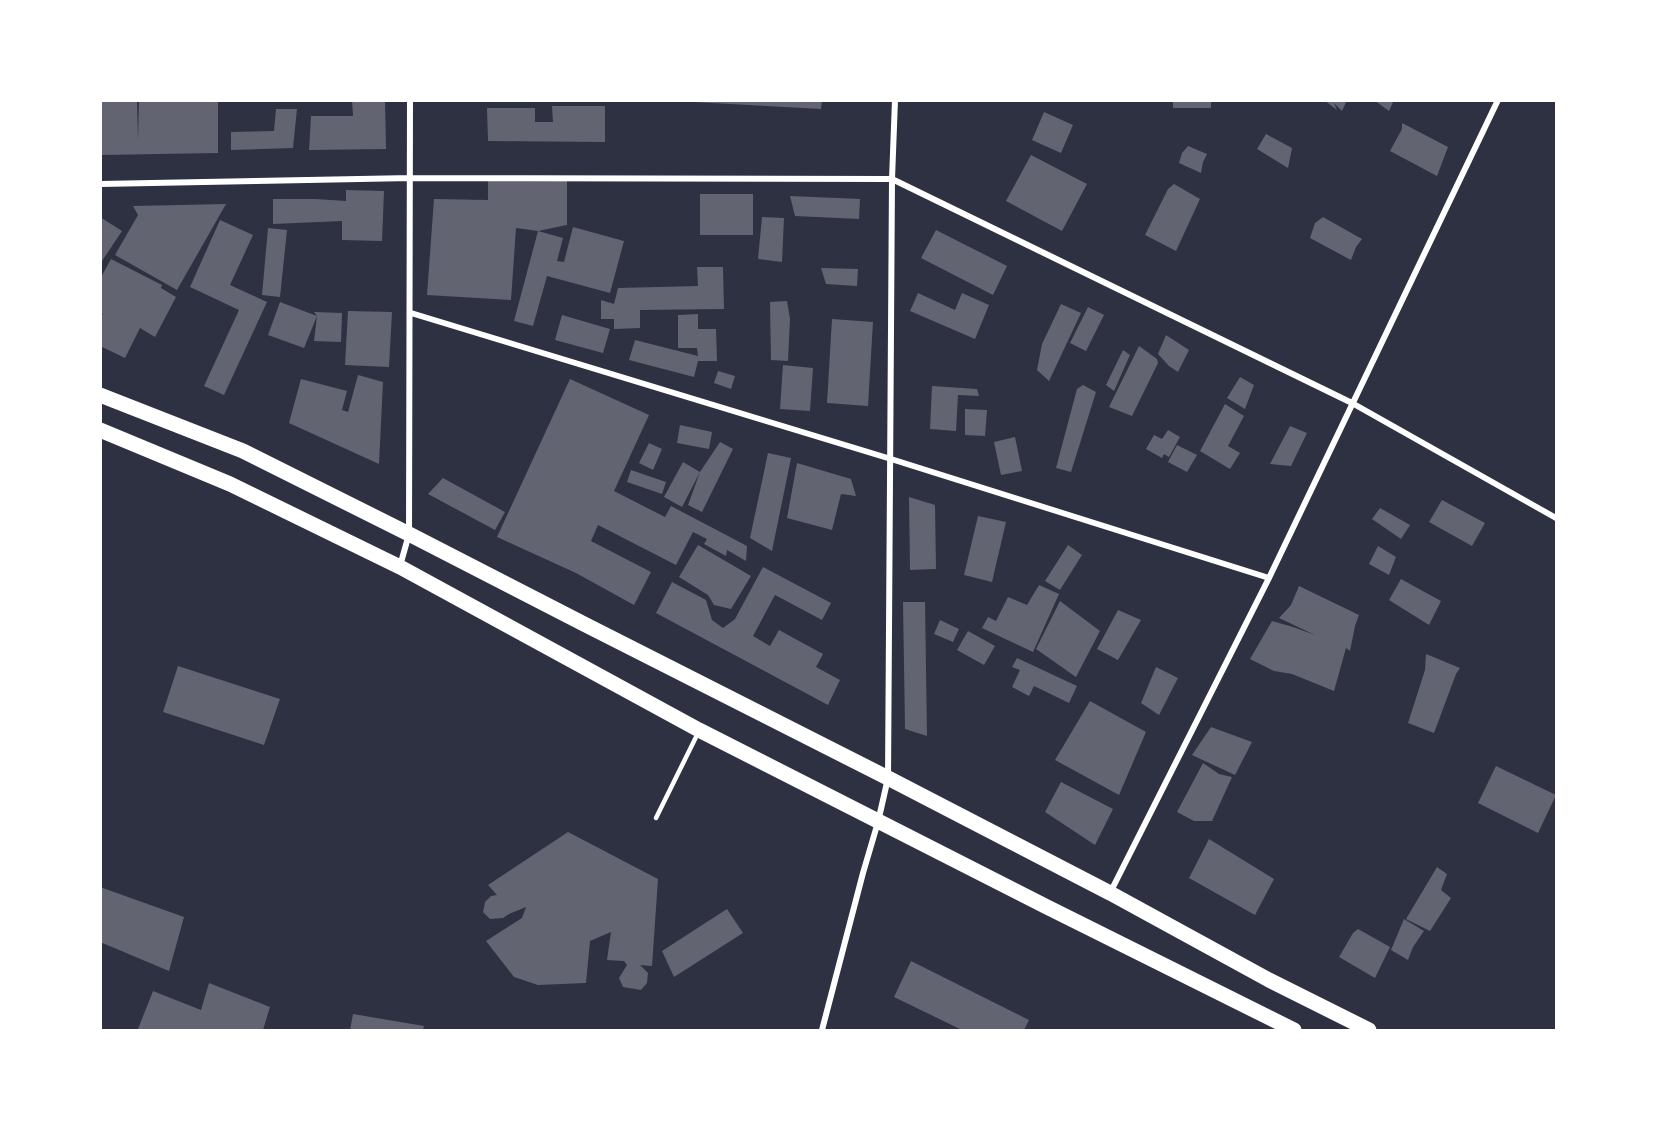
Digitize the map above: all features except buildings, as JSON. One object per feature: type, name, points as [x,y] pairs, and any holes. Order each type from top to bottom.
[{"type":"main road","points":[[100,395],[243,451],[409,534],[888,778],[1110,893],[1269,980],[1369,1030]]},
{"type":"main road","points":[[100,430],[230,484],[400,567],[699,730],[1294,1030]]},
{"type":"street","points":[[400,567],[409,534],[410,100]]},
{"type":"street","points":[[822,1030],[888,778],[892,179],[895,100]]},
{"type":"street","points":[[1110,893],[1269,578],[1498,100]]},
{"type":"street","points":[[100,184],[411,178],[892,179],[1352,403],[1557,518]]},
{"type":"street","points":[[411,313],[891,459],[1269,578]]},
{"type":"lane","points":[[656,818],[699,730]]}]
